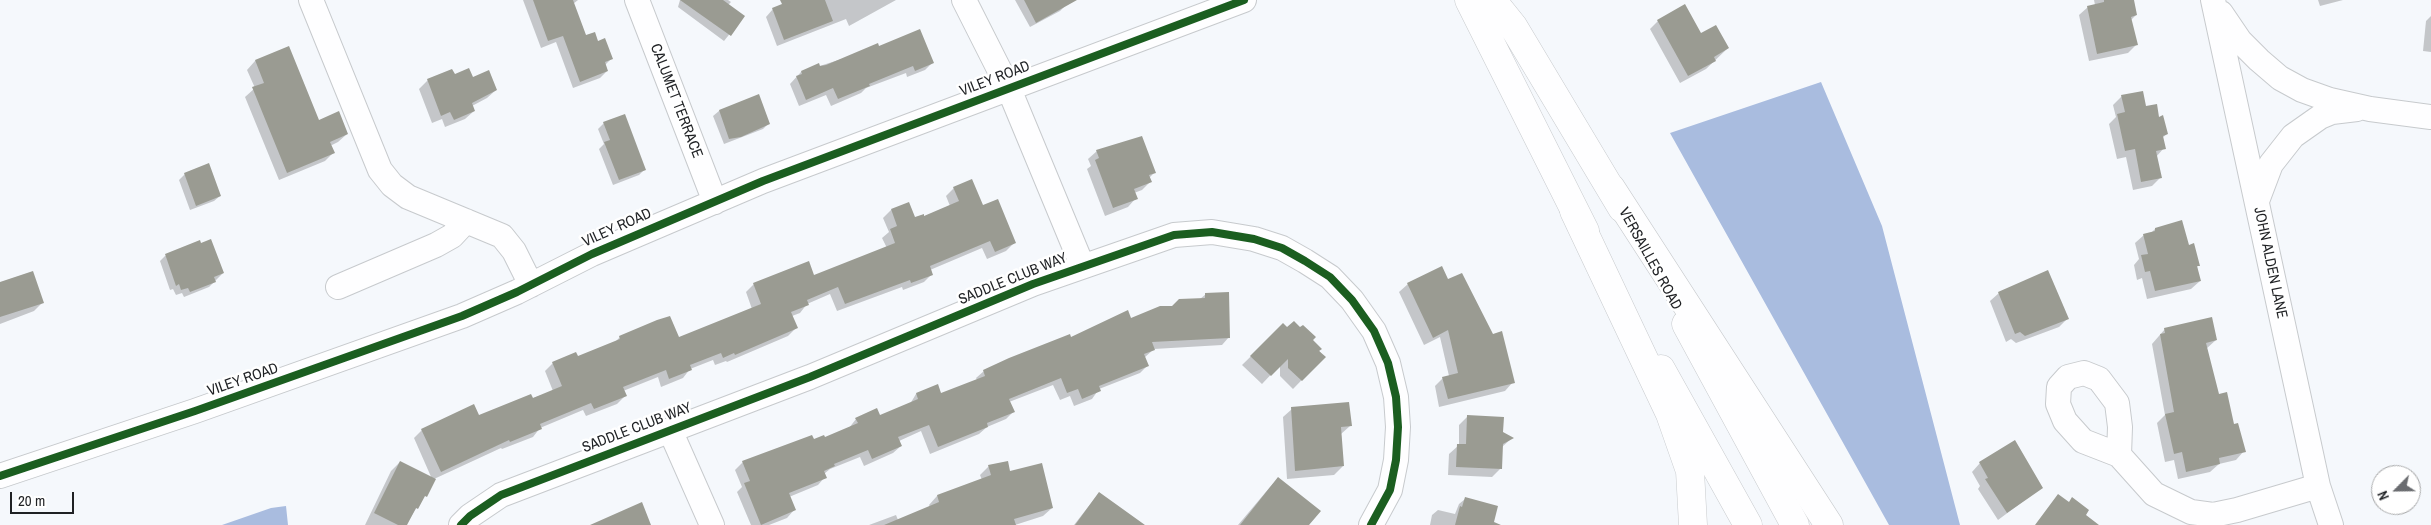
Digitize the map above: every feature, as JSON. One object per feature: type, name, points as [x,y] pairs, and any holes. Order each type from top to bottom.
[{"type":"main road","points":[[1469,0],[1574,211],[1670,414],[1690,472],[1693,525]]},
{"type":"main road","name":"VERSAILLES ROAD","points":[[1492,0],[1513,26],[1611,188],[1795,525]]},
{"type":"main road","points":[[1611,188],[1829,525]]},
{"type":"main road","points":[[1574,211],[1748,525]]},
{"type":"street","points":[[311,0],[380,170],[392,185],[408,197],[502,236],[514,251],[531,285]]},
{"type":"street","name":"CALUMET TERRACE","points":[[637,0],[715,202]]},
{"type":"street","name":"SADDLE CLUB WAY","points":[[964,0],[1009,89],[1082,265]]},
{"type":"street","name":"VILEY ROAD","points":[[0,476],[195,412],[462,316],[600,251],[763,181],[1244,0]]},
{"type":"street","points":[[2214,0],[2228,26],[2240,41],[2280,78],[2302,90],[2330,100],[2370,109],[2431,117]]},
{"type":"street","name":"JOHN ALDEN LANE","points":[[2214,0],[2318,486],[2331,525]]},
{"type":"street","points":[[2257,201],[2271,164],[2293,136],[2320,117],[2332,112],[2370,109]]},
{"type":"street","points":[[338,287],[436,245],[452,236],[466,221]]},
{"type":"street","name":"SADDLE CLUB WAY","points":[[461,525],[470,516],[500,495],[810,377],[1033,284],[1082,265],[1174,235],[1212,232],[1234,234],[1282,248],[1330,277],[1352,300],[1374,332],[1388,363],[1396,397],[1398,427],[1396,460],[1390,490],[1371,525]]},
{"type":"street","points":[[670,430],[712,525]]},
{"type":"street","points":[[2119,455],[2154,494],[2191,512],[2213,515],[2237,510],[2318,486]]},
{"type":"water","points":[[1821,82],[1882,226],[1960,525],[1889,525],[1670,133]]},
{"type":"water","points":[[286,506],[288,525],[222,525],[271,508]]},
{"type":"building","points":[[533,0],[573,0],[586,35],[595,32],[598,41],[605,38],[613,59],[605,62],[608,71],[580,82],[563,36],[548,41]]},
{"type":"building","points":[[680,0],[723,0],[745,16],[731,36]]},
{"type":"building","points":[[780,0],[825,0],[833,21],[784,40],[772,8],[782,4]]},
{"type":"building","points":[[1024,0],[1077,0],[1036,23]]},
{"type":"building","points":[[2104,0],[2134,0],[2137,15],[2131,17],[2138,45],[2097,54],[2087,6],[2104,2]]},
{"type":"building","points":[[1685,4],[1701,33],[1716,25],[1729,48],[1714,57],[1716,61],[1688,76],[1657,20]]},
{"type":"building","points":[[920,29],[934,63],[915,71],[913,66],[838,99],[833,88],[806,100],[796,76],[802,74],[801,71],[819,63],[820,66],[826,65],[878,43],[879,46]]},
{"type":"building","points":[[289,46],[319,120],[339,111],[348,134],[330,142],[335,153],[287,173],[252,87],[264,83],[255,60]]},
{"type":"building","points":[[469,68],[473,77],[489,70],[497,90],[472,103],[475,111],[454,120],[450,112],[441,116],[427,79],[452,69],[455,74]]},
{"type":"building","points":[[2143,91],[2146,106],[2157,104],[2159,117],[2163,115],[2168,134],[2163,136],[2166,149],[2156,151],[2162,178],[2141,182],[2135,149],[2125,151],[2117,114],[2125,112],[2121,95]]},
{"type":"building","points":[[759,94],[770,124],[741,137],[729,139],[719,110]]},
{"type":"building","points":[[625,114],[646,170],[619,180],[604,142],[610,140],[603,122]]},
{"type":"building","points":[[1142,136],[1156,173],[1149,175],[1152,182],[1134,189],[1138,199],[1113,208],[1095,160],[1099,158],[1096,150]]},
{"type":"building","points":[[209,163],[221,196],[196,206],[184,173]]},
{"type":"building","points":[[972,179],[983,205],[998,199],[1016,243],[995,252],[990,241],[930,266],[933,275],[911,283],[910,280],[845,304],[838,287],[807,300],[809,305],[791,312],[798,328],[735,355],[734,353],[723,358],[721,353],[690,365],[692,370],[669,379],[666,370],[623,387],[627,396],[594,409],[591,403],[540,424],[542,429],[510,442],[509,440],[441,472],[421,429],[474,404],[479,415],[531,394],[533,398],[562,386],[552,362],[576,352],[578,356],[620,339],[619,336],[657,320],[670,316],[679,337],[761,304],[753,283],[809,261],[814,275],[895,243],[890,229],[897,226],[891,209],[909,202],[915,217],[924,214],[924,216],[959,201],[953,187]]},
{"type":"building","points":[[2182,220],[2189,245],[2194,243],[2200,266],[2197,266],[2201,281],[2155,291],[2150,271],[2145,272],[2141,255],[2148,254],[2143,234],[2155,231],[2155,228]]},
{"type":"building","points":[[211,239],[224,273],[214,277],[216,282],[190,292],[188,288],[181,290],[179,284],[176,286],[165,254],[200,240],[201,243]]},
{"type":"building","points":[[1442,266],[1448,279],[1462,273],[1493,334],[1502,331],[1515,383],[1448,399],[1442,377],[1458,373],[1448,330],[1433,338],[1407,283]]},
{"type":"building","points":[[2048,270],[2069,319],[2025,336],[2020,332],[2015,334],[1998,292]]},
{"type":"building","points":[[33,271],[44,303],[0,317],[0,282]]},
{"type":"building","points":[[1229,292],[1230,338],[1152,342],[1155,350],[1144,354],[1149,366],[1099,386],[1101,391],[1082,399],[1078,389],[1067,393],[1061,378],[1009,399],[1015,412],[987,423],[988,427],[938,447],[929,425],[898,437],[902,446],[872,459],[868,450],[834,464],[835,466],[824,471],[827,478],[789,493],[796,510],[761,525],[744,483],[750,481],[742,461],[812,435],[814,439],[824,435],[825,437],[858,423],[855,418],[877,408],[880,415],[918,399],[916,393],[938,384],[941,393],[985,376],[983,370],[1009,358],[1070,334],[1071,337],[1128,310],[1131,318],[1160,306],[1172,306],[1179,299],[1205,298],[1205,293]]},
{"type":"building","points":[[2212,317],[2217,340],[2206,343],[2219,394],[2227,392],[2234,424],[2238,423],[2246,452],[2219,458],[2220,464],[2186,472],[2182,452],[2174,454],[2165,414],[2174,412],[2160,334],[2165,333],[2164,328]]},
{"type":"building","points":[[1294,321],[1300,327],[1303,325],[1316,337],[1313,340],[1322,349],[1319,351],[1326,357],[1302,381],[1288,368],[1288,359],[1271,376],[1250,356],[1283,323],[1287,327]]},
{"type":"building","points":[[1349,402],[1352,426],[1341,427],[1344,466],[1295,471],[1291,407]]},
{"type":"building","points":[[1467,415],[1504,417],[1503,432],[1514,438],[1503,444],[1502,469],[1456,467],[1457,444],[1466,444]]},
{"type":"building","points":[[2015,440],[2043,488],[2007,513],[1985,479],[1988,478],[1979,462]]},
{"type":"building","points":[[400,461],[436,479],[427,497],[425,496],[418,509],[416,508],[407,525],[398,525],[374,513]]},
{"type":"building","points":[[1008,461],[1010,471],[1042,463],[1053,508],[1014,519],[1016,525],[884,525],[939,502],[937,495],[991,475],[988,465]]},
{"type":"building","points":[[1278,477],[1321,511],[1309,525],[1240,525]]},
{"type":"building","points":[[1099,492],[1145,525],[1075,525]]},
{"type":"building","points":[[2058,494],[2069,502],[2072,497],[2089,510],[2086,515],[2099,525],[2035,525]]},
{"type":"building","points":[[1465,497],[1498,506],[1494,522],[1501,525],[1455,525],[1460,506],[1462,507]]},
{"type":"building","points":[[642,502],[651,525],[590,525]]},
{"type":"cycle path","points":[[0,476],[195,411],[462,316],[517,292],[592,254],[763,181],[1244,0]]},
{"type":"cycle path","points":[[461,525],[470,516],[501,495],[810,377],[1033,284],[1174,235],[1212,232],[1254,239],[1282,248],[1305,261],[1330,277],[1352,300],[1374,331],[1388,363],[1396,397],[1398,427],[1396,460],[1390,490],[1371,525]]}]
